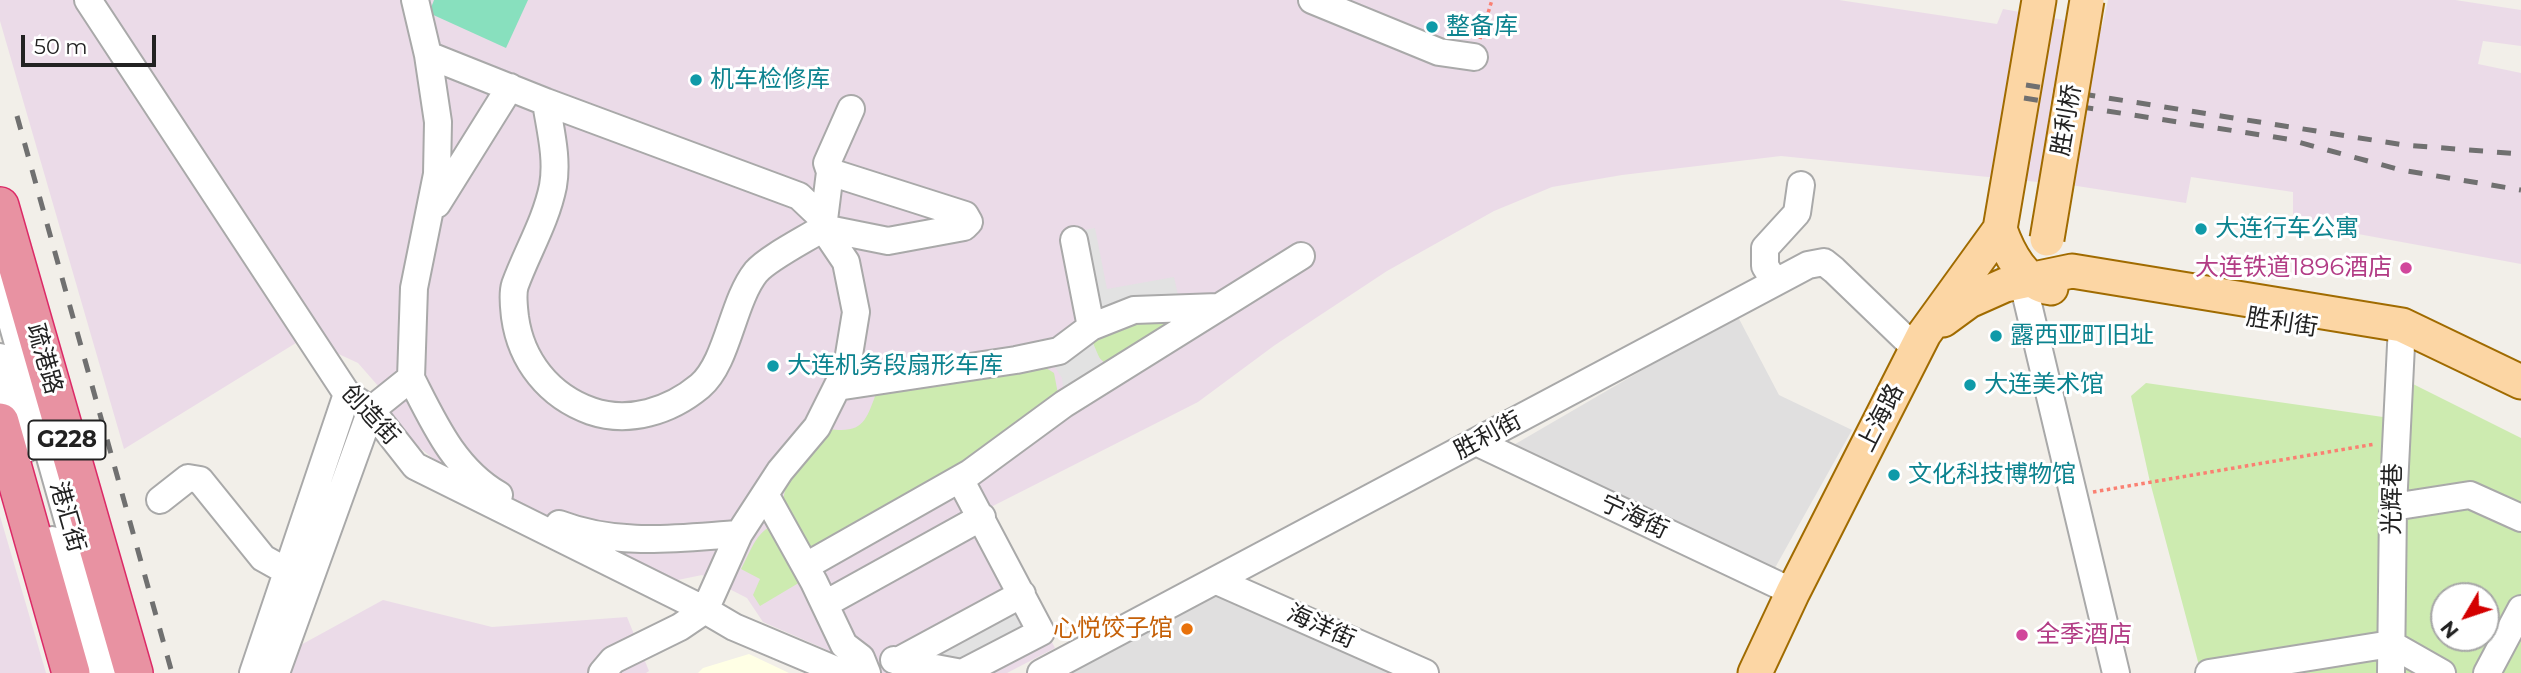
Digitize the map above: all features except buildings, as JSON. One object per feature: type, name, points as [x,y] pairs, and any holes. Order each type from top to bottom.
[{"type":"highway","name":"疏港路","points":[[0,206],[134,673]]},
{"type":"highway","name":"G228","points":[[0,422],[71,673]]},
{"type":"main road","name":"胜利桥","points":[[2000,229],[2039,0]]},
{"type":"main road","name":"胜利桥","points":[[2072,271],[2057,267],[2050,258],[2047,239],[2087,0]]},
{"type":"main road","points":[[1920,342],[1969,301],[2005,285],[2028,281],[2007,249],[2000,229]]},
{"type":"main road","name":"上海路","points":[[1755,673],[1793,592],[1920,342],[2000,229]]},
{"type":"main road","name":"胜利街","points":[[2028,281],[2072,271],[2402,333],[2521,382]]},
{"type":"main road","name":"胜利街","points":[[2028,281],[2044,287],[2402,333],[2521,399]]},
{"type":"street","name":"创造街","points":[[88,0],[347,394],[371,410],[415,466],[705,610],[734,627],[857,668],[874,656],[962,673],[1041,632],[1021,594]]},
{"type":"street","points":[[415,0],[428,55],[438,122],[437,174],[414,288],[411,378],[445,443],[480,484],[531,513],[578,531],[636,541],[740,534]]},
{"type":"street","points":[[1312,0],[1439,52],[1474,57]]},
{"type":"street","points":[[428,55],[799,196],[819,215],[823,228],[846,262],[856,312],[847,367],[817,426],[780,471],[740,534],[705,610],[680,627],[613,660],[602,673]]},
{"type":"street","points":[[428,216],[510,87]]},
{"type":"street","points":[[546,102],[555,155],[553,186],[514,288],[514,313],[518,336],[530,362],[545,383],[569,403],[595,412],[627,417],[660,410],[702,384],[717,363],[732,322],[757,271],[823,228],[888,241],[964,227],[969,222],[965,215],[830,172]]},
{"type":"street","points":[[823,228],[830,172],[827,163],[851,109]]},
{"type":"street","points":[[1775,282],[1765,266],[1765,248],[1797,213],[1801,185]]},
{"type":"street","points":[[1074,240],[1091,327]]},
{"type":"street","points":[[806,566],[960,479],[1064,404],[1301,256]]},
{"type":"street","name":"胜利街","points":[[1041,673],[1808,265],[1824,262],[1920,342]]},
{"type":"street","name":"港汇街","points":[[0,281],[111,673]]},
{"type":"street","points":[[2028,281],[2073,495],[2116,673]]},
{"type":"street","points":[[837,387],[1059,351],[1091,327],[1134,310],[1219,307]]},
{"type":"street","name":"光辉巷","points":[[2392,673],[2393,507],[2402,333]]},
{"type":"street","name":"港汇街","points":[[0,356],[90,673]]},
{"type":"street","points":[[257,672],[371,410],[411,378]]},
{"type":"street","points":[[257,672],[347,394]]},
{"type":"street","name":"宁海街","points":[[1476,442],[1793,592]]},
{"type":"street","points":[[160,500],[188,478],[200,480],[264,558],[288,572]]},
{"type":"street","points":[[898,662],[1021,594],[960,479]]},
{"type":"street","points":[[765,494],[806,566],[857,668]]},
{"type":"street","points":[[2393,507],[2470,495],[2521,518]]},
{"type":"street","points":[[825,604],[982,517]]},
{"type":"street","name":"海洋街","points":[[1216,581],[1425,673]]},
{"type":"street","points":[[2487,673],[2521,608]]},
{"type":"street","points":[[2209,673],[2391,644],[2442,673]]},
{"type":"path","points":[[1474,57],[1492,0]]},
{"type":"path","points":[[2073,495],[2395,441]]},
{"type":"shaded area","points":[[0,0],[1839,0],[1997,24],[2003,9],[2102,27],[2108,0],[2455,0],[2521,10],[2521,46],[2483,41],[2478,64],[2521,73],[2521,264],[2293,222],[2293,192],[2191,177],[2186,203],[2077,186],[1781,156],[1622,175],[1552,187],[1494,211],[1387,271],[1275,345],[1198,402],[985,510],[1055,648],[1007,673],[880,673],[763,622],[747,598],[702,575],[668,582],[452,474],[414,443],[377,395],[379,387],[358,363],[304,338],[124,449],[0,21]]},
{"type":"shaded area","points":[[1095,228],[1107,289],[1174,277],[1178,295],[1094,311],[1079,231]]},
{"type":"shaded area","points":[[1737,315],[1779,395],[1852,430],[1771,575],[1505,450]]},
{"type":"shaded area","points":[[1093,343],[1105,371],[1064,395],[1062,378],[1050,359]]},
{"type":"shaded area","points":[[0,516],[30,618],[46,673],[0,673]]},
{"type":"shaded area","points":[[1219,587],[1405,673],[1056,673]]},
{"type":"shaded area","points":[[383,600],[492,627],[627,617],[649,671],[289,673],[297,647]]},
{"type":"shaded area","points":[[1011,607],[1023,630],[961,665],[942,656],[937,646]]},
{"type":"shaded area","points":[[749,654],[789,673],[698,673],[703,668]]},
{"type":"green space","points":[[434,0],[528,0],[506,48],[429,13]]},
{"type":"green space","points":[[1162,317],[1173,322],[1109,365],[1101,360],[1096,352],[1093,342],[1095,333]]},
{"type":"green space","points":[[1043,366],[1054,373],[1058,394],[947,479],[816,550],[805,544],[792,528],[785,514],[784,500],[792,474],[829,429],[850,429],[862,423],[877,391]]},
{"type":"green space","points":[[2409,382],[2521,438],[2521,673],[2201,673],[2150,482],[2131,396],[2146,383],[2397,419]]},
{"type":"green space","points":[[774,525],[802,581],[760,606],[753,595],[760,579],[741,569],[758,537]]},
{"type":"railway","points":[[2026,85],[2404,145],[2521,154]]},
{"type":"railway","points":[[2024,98],[2287,139],[2401,170],[2521,190]]},
{"type":"railway","points":[[17,116],[172,673]]},
{"type":"place","name":"整备库","points":[[1432,27]]},
{"type":"place","name":"机车检修库","points":[[696,80]]},
{"type":"place","name":"大连行车公寓","points":[[2201,229]]},
{"type":"place","name":"大连铁道1896酒店","points":[[2406,268]]},
{"type":"place","name":"露西亚町旧址","points":[[1996,336]]},
{"type":"place","name":"大连机务段扇形车库","points":[[773,366]]},
{"type":"place","name":"大连美术馆","points":[[1970,385]]},
{"type":"place","name":"文化科技博物馆","points":[[1894,475]]},
{"type":"place","name":"心悦饺子馆","points":[[1187,629]]},
{"type":"place","name":"全季酒店","points":[[2022,635]]}]
